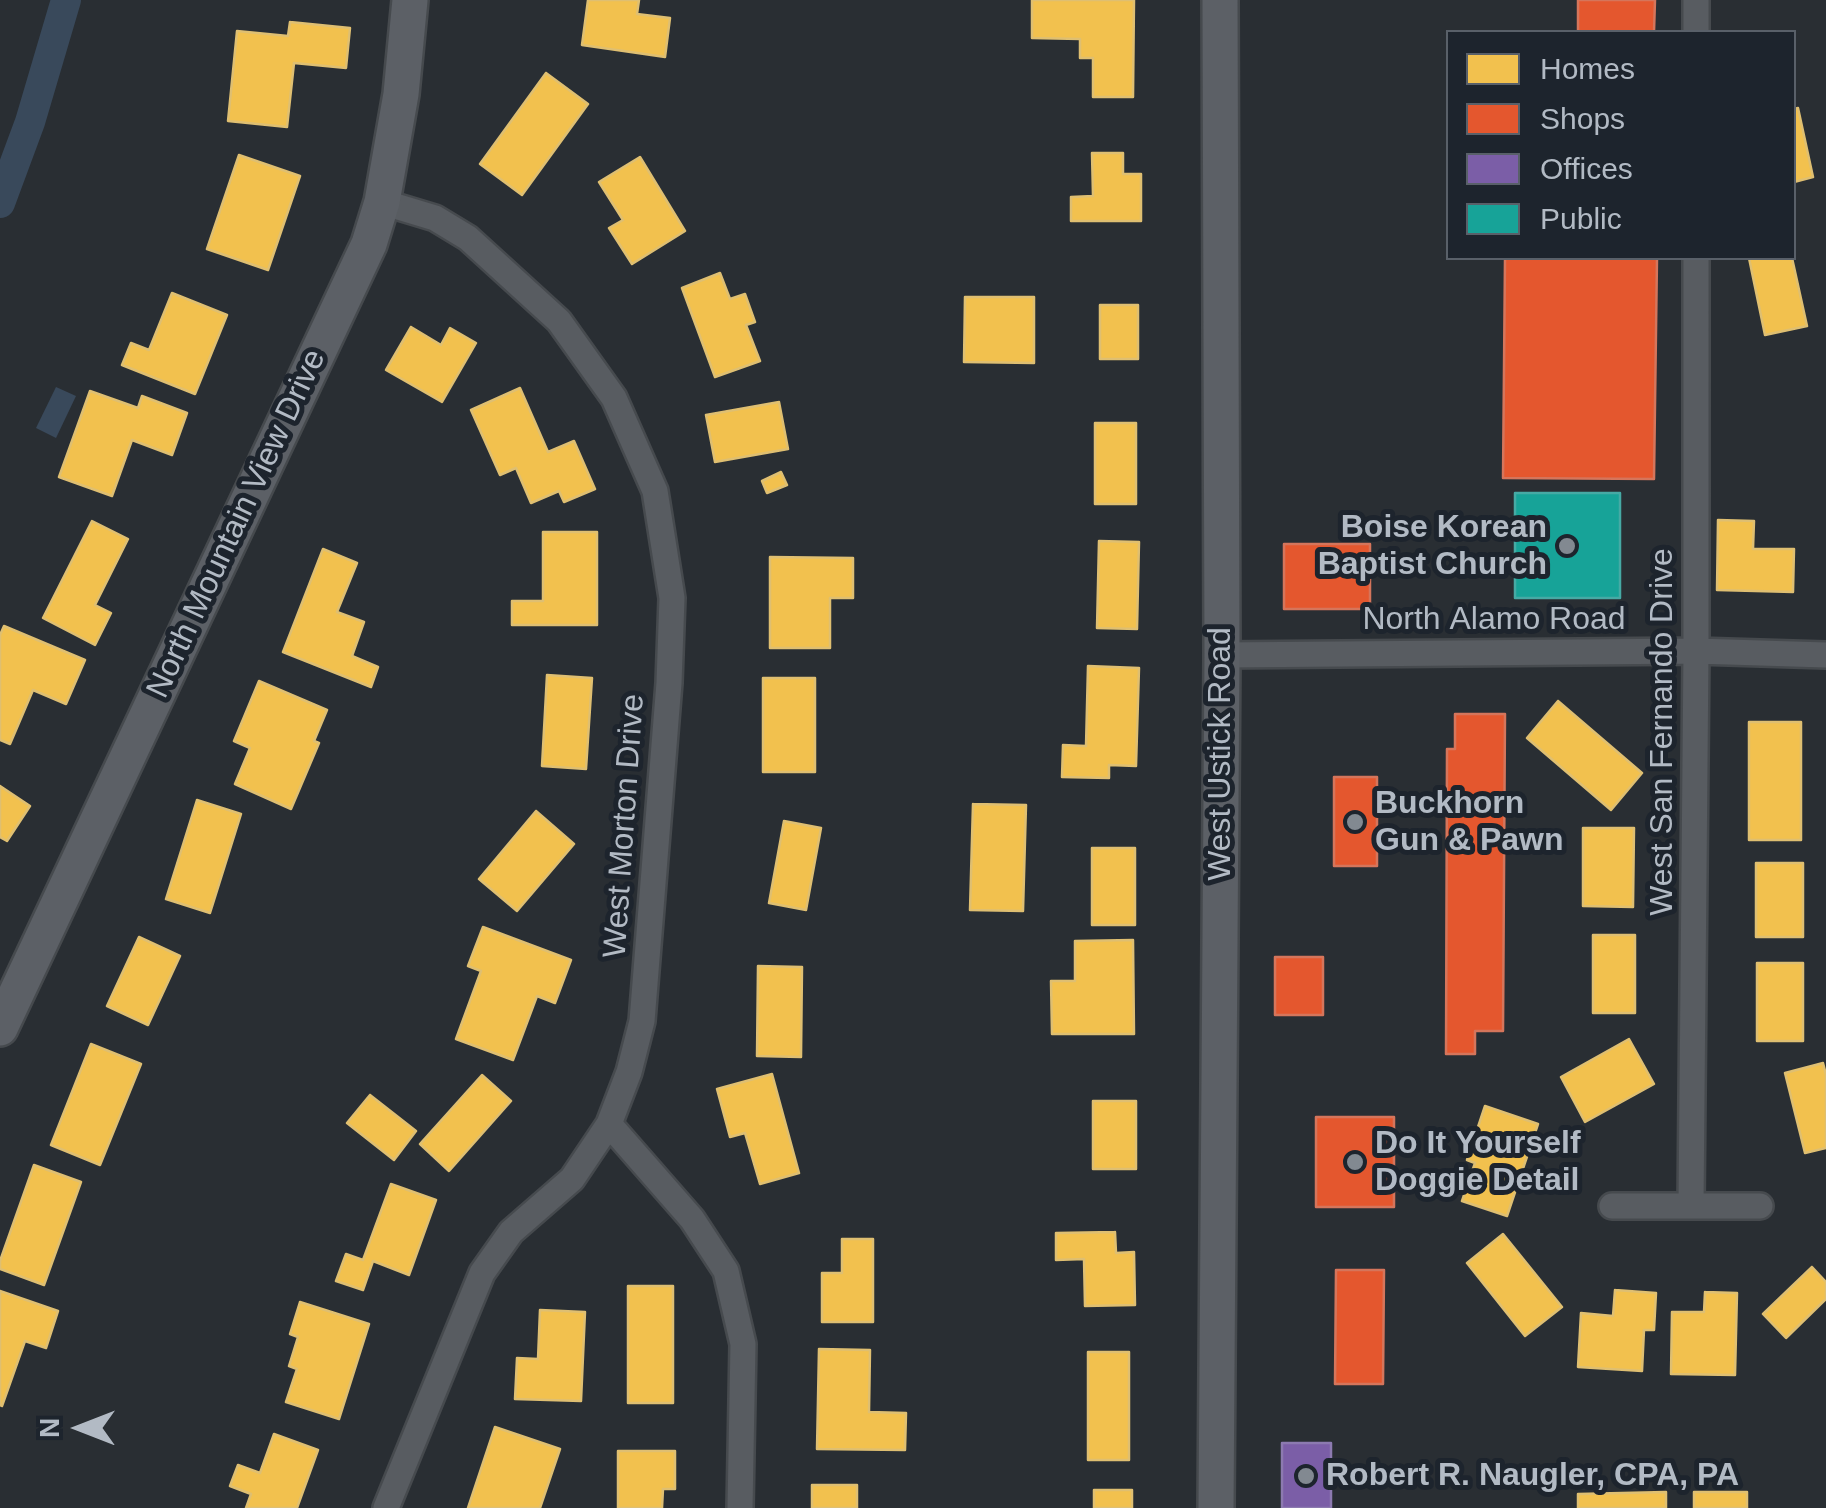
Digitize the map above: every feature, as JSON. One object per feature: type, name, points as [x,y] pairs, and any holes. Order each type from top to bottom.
[{"type":"main road","name":"North Mountain View Drive","points":[[0,1028],[370,244],[382,202],[401,94],[410,0]]},
{"type":"main road","name":"West Ustick Road","points":[[1216,1508],[1222,655],[1220,0]]},
{"type":"street","points":[[1696,0],[1696,30]]},
{"type":"street","name":"West Morton Drive","points":[[382,202],[435,218],[468,238],[559,321],[614,398],[655,490],[672,598],[669,683],[642,1021],[629,1072],[609,1124],[572,1179],[510,1232],[482,1273],[386,1508]]},
{"type":"street","name":"West San Fernando Drive","points":[[1692,1206],[1696,260]]},
{"type":"street","name":"North Alamo Road","points":[[1222,655],[1696,651],[1826,655]]},
{"type":"street","points":[[609,1124],[692,1219],[726,1271],[743,1344],[740,1508]]},
{"type":"street","points":[[1612,1206],[1760,1206]]},
{"type":"water","points":[[56,387],[76,396],[56,438],[36,428]]},
{"type":"building: Homes","points":[[588,0],[639,0],[637,14],[670,18],[665,57],[582,45]]},
{"type":"building: Homes","points":[[1032,0],[1134,0],[1133,97],[1093,97],[1093,58],[1080,58],[1080,39],[1032,38]]},
{"type":"building: Homes","points":[[290,22],[350,28],[346,68],[294,63],[287,127],[228,121],[237,31],[288,36]]},
{"type":"building: Homes","points":[[546,73],[588,104],[522,195],[480,164]]},
{"type":"building: Homes","points":[[1796,108],[1813,177],[1796,181]]},
{"type":"building: Homes","points":[[1092,153],[1123,153],[1123,174],[1141,174],[1141,221],[1071,221],[1071,197],[1093,196]]},
{"type":"building: Homes","points":[[239,155],[300,176],[268,270],[207,249]]},
{"type":"building: Homes","points":[[640,157],[685,231],[632,264],[609,228],[623,220],[599,182]]},
{"type":"building: Homes","points":[[1749,260],[1792,260],[1807,326],[1765,335]]},
{"type":"building: Homes","points":[[720,273],[730,299],[745,294],[755,322],[746,325],[760,361],[715,377],[682,288]]},
{"type":"building: Homes","points":[[172,293],[227,315],[195,394],[122,365],[131,343],[149,350]]},
{"type":"building: Homes","points":[[965,297],[1034,297],[1034,363],[964,362]]},
{"type":"building: Homes","points":[[1100,305],[1138,305],[1138,359],[1100,359]]},
{"type":"building: Homes","points":[[411,327],[441,345],[450,328],[476,343],[442,402],[386,370]]},
{"type":"building: Homes","points":[[520,388],[548,452],[574,441],[595,489],[564,502],[559,491],[531,503],[516,468],[500,475],[471,410]]},
{"type":"building: Homes","points":[[90,391],[138,408],[142,396],[187,413],[172,455],[132,440],[112,496],[59,477]]},
{"type":"building: Homes","points":[[779,402],[788,449],[715,462],[706,415]]},
{"type":"building: Homes","points":[[1095,423],[1136,423],[1136,504],[1095,504]]},
{"type":"building: Homes","points":[[781,472],[787,485],[767,493],[762,481]]},
{"type":"building: Homes","points":[[1718,520],[1754,521],[1753,549],[1794,549],[1793,592],[1717,590]]},
{"type":"building: Homes","points":[[92,521],[128,539],[95,605],[111,613],[95,645],[43,618]]},
{"type":"building: Homes","points":[[543,532],[597,532],[597,625],[512,625],[512,601],[543,601]]},
{"type":"building: Homes","points":[[1099,541],[1139,542],[1137,629],[1097,628]]},
{"type":"building: Homes","points":[[323,549],[357,563],[337,612],[364,622],[352,656],[378,667],[371,687],[283,652]]},
{"type":"building: Homes","points":[[770,557],[853,558],[853,598],[830,598],[830,648],[770,648]]},
{"type":"building: Homes","points":[[4,626],[85,660],[66,704],[33,690],[10,744],[0,740],[0,635]]},
{"type":"building: Homes","points":[[1088,666],[1139,668],[1136,766],[1109,765],[1109,778],[1062,777],[1063,745],[1086,746]]},
{"type":"building: Homes","points":[[547,675],[592,678],[586,769],[542,766]]},
{"type":"building: Homes","points":[[763,678],[815,678],[815,772],[763,772]]},
{"type":"building: Homes","points":[[259,681],[327,710],[314,741],[319,743],[291,809],[235,784],[250,748],[234,741]]},
{"type":"building: Homes","points":[[1558,701],[1642,773],[1611,810],[1527,738]]},
{"type":"building: Homes","points":[[1749,722],[1801,722],[1801,840],[1749,840]]},
{"type":"building: Homes","points":[[0,786],[30,806],[7,841],[0,837]]},
{"type":"building: Homes","points":[[197,800],[241,814],[210,913],[166,899]]},
{"type":"building: Homes","points":[[973,804],[1026,805],[1023,911],[970,910]]},
{"type":"building: Homes","points":[[536,811],[574,844],[517,911],[479,879]]},
{"type":"building: Homes","points":[[784,821],[821,828],[806,910],[769,903]]},
{"type":"building: Homes","points":[[1583,828],[1634,828],[1633,907],[1583,906]]},
{"type":"building: Homes","points":[[1092,848],[1135,848],[1135,925],[1092,925]]},
{"type":"building: Homes","points":[[1756,863],[1803,863],[1803,937],[1756,937]]},
{"type":"building: Homes","points":[[483,927],[571,960],[555,1003],[537,996],[513,1060],[456,1039],[481,971],[468,966]]},
{"type":"building: Homes","points":[[1593,935],[1635,935],[1635,1013],[1593,1013]]},
{"type":"building: Homes","points":[[139,937],[180,956],[148,1025],[107,1006]]},
{"type":"building: Homes","points":[[1133,940],[1134,1034],[1052,1034],[1051,981],[1075,981],[1075,941]]},
{"type":"building: Homes","points":[[1757,963],[1803,963],[1803,1041],[1757,1041]]},
{"type":"building: Homes","points":[[758,966],[802,967],[801,1057],[757,1056]]},
{"type":"building: Homes","points":[[1629,1039],[1654,1084],[1585,1122],[1561,1077]]},
{"type":"building: Homes","points":[[91,1044],[141,1064],[100,1165],[51,1145]]},
{"type":"building: Homes","points":[[1823,1063],[1826,1148],[1805,1153],[1785,1073]]},
{"type":"building: Homes","points":[[772,1074],[799,1173],[760,1184],[745,1133],[730,1137],[717,1089]]},
{"type":"building: Homes","points":[[482,1075],[511,1101],[449,1171],[420,1144]]},
{"type":"building: Homes","points":[[370,1095],[416,1131],[394,1160],[347,1123]]},
{"type":"building: Homes","points":[[1093,1101],[1136,1101],[1136,1169],[1093,1169]]},
{"type":"building: Homes","points":[[1485,1106],[1538,1124],[1507,1216],[1462,1201],[1475,1163],[1467,1160]]},
{"type":"building: Homes","points":[[34,1165],[81,1182],[44,1285],[0,1269]]},
{"type":"building: Homes","points":[[391,1184],[436,1200],[409,1275],[373,1261],[363,1290],[336,1281],[346,1254],[363,1260]]},
{"type":"building: Homes","points":[[1115,1232],[1116,1253],[1134,1252],[1135,1305],[1085,1306],[1084,1259],[1056,1260],[1056,1233]]},
{"type":"building: Homes","points":[[1503,1234],[1562,1307],[1525,1336],[1467,1263]]},
{"type":"building: Homes","points":[[842,1239],[873,1239],[873,1322],[822,1322],[822,1273],[842,1273]]},
{"type":"building: Homes","points":[[1812,1267],[1826,1282],[1826,1299],[1786,1338],[1763,1314]]},
{"type":"building: Homes","points":[[628,1286],[673,1286],[673,1403],[628,1403]]},
{"type":"building: Homes","points":[[1615,1290],[1656,1293],[1654,1330],[1644,1330],[1642,1371],[1578,1367],[1581,1313],[1613,1316]]},
{"type":"building: Homes","points":[[0,1291],[58,1311],[46,1348],[25,1341],[2,1406],[0,1405]]},
{"type":"building: Homes","points":[[1705,1292],[1737,1293],[1735,1375],[1671,1374],[1672,1312],[1704,1312]]},
{"type":"building: Homes","points":[[300,1302],[369,1324],[339,1419],[286,1402],[297,1369],[289,1366],[298,1337],[290,1334]]},
{"type":"building: Homes","points":[[540,1310],[585,1312],[581,1401],[515,1399],[517,1358],[538,1359]]},
{"type":"building: Homes","points":[[819,1349],[870,1350],[869,1412],[906,1413],[905,1450],[817,1449]]},
{"type":"building: Homes","points":[[1088,1352],[1129,1352],[1129,1460],[1088,1460]]},
{"type":"building: Homes","points":[[495,1427],[560,1449],[540,1508],[468,1508]]},
{"type":"building: Homes","points":[[274,1434],[318,1450],[297,1508],[246,1508],[251,1494],[230,1486],[238,1465],[260,1473]]},
{"type":"building: Homes","points":[[618,1451],[675,1451],[675,1489],[663,1489],[662,1508],[618,1508]]},
{"type":"building: Homes","points":[[812,1485],[857,1485],[857,1508],[812,1508]]},
{"type":"building: Homes","points":[[1094,1490],[1132,1490],[1132,1508],[1094,1508]]},
{"type":"building: Homes","points":[[1666,1492],[1666,1508],[1578,1508],[1578,1494]]},
{"type":"building: Homes","points":[[1694,1492],[1747,1492],[1747,1508],[1694,1508]]},
{"type":"building: Shops","points":[[1578,0],[1655,0],[1654,30],[1578,30]]},
{"type":"building: Shops","points":[[1505,260],[1657,260],[1654,479],[1503,478]]},
{"type":"building: Shops","points":[[1284,544],[1370,544],[1370,609],[1284,609]]},
{"type":"building: Shops","points":[[1455,714],[1505,714],[1503,1031],[1475,1031],[1475,1054],[1446,1054],[1447,749],[1455,749]]},
{"type":"building: Shops","name":"Buckhorn Gun & Pawn","points":[[1334,777],[1377,777],[1377,866],[1334,866]]},
{"type":"building: Shops","points":[[1275,957],[1323,957],[1323,1015],[1275,1015]]},
{"type":"building: Shops","name":"Do It Yourself Doggie Detail","points":[[1316,1117],[1394,1117],[1394,1207],[1316,1207]]},
{"type":"building: Shops","points":[[1336,1270],[1384,1270],[1383,1384],[1335,1384]]},
{"type":"building: Offices","name":"Robert R. Naugler, CPA, PA","points":[[1282,1443],[1331,1443],[1331,1508],[1282,1508]]},
{"type":"building: Public","name":"Boise Korean Baptist Church","points":[[1515,493],[1620,493],[1620,598],[1515,598]]},
{"type":"waterway","points":[[0,203],[30,122],[66,0]]},
{"type":"place","name":"Boise Korean Baptist Church","points":[[1567,546]]},
{"type":"place","name":"Buckhorn Gun & Pawn","points":[[1355,822]]},
{"type":"place","name":"Do It Yourself Doggie Detail","points":[[1355,1162]]},
{"type":"place","name":"Robert R. Naugler, CPA, PA","points":[[1306,1476]]}]
